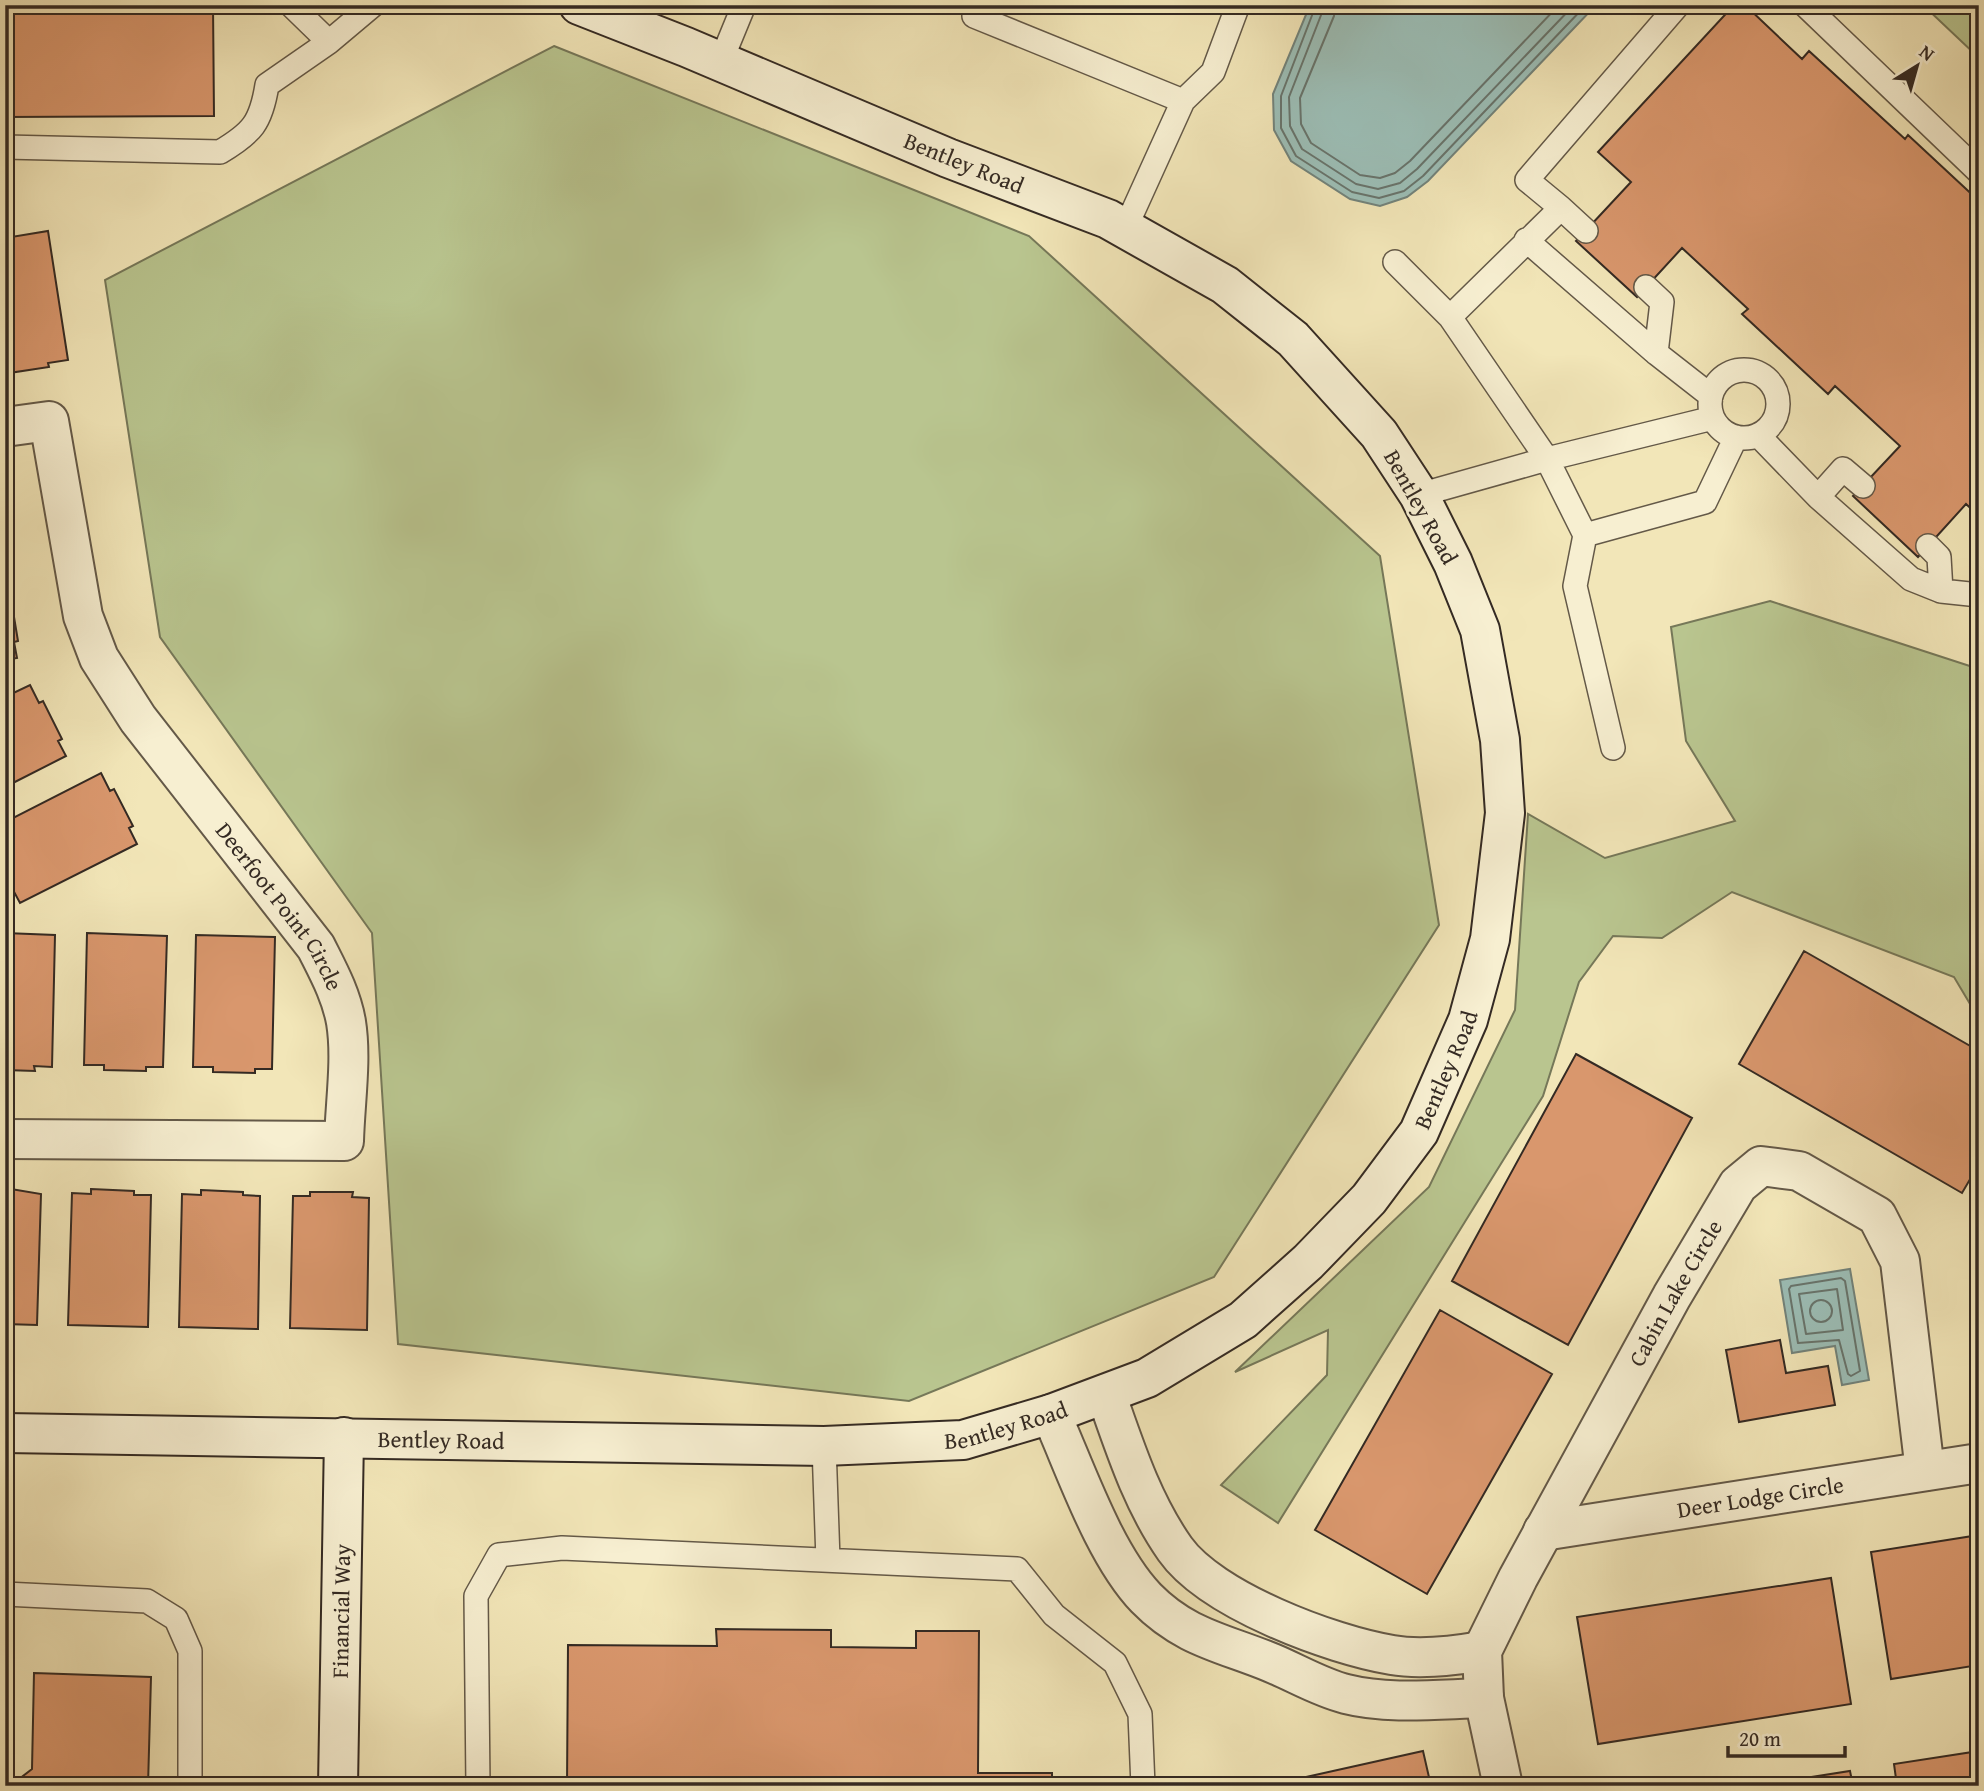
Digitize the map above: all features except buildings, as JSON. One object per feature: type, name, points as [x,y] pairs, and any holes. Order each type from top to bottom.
[{"type":"street","name":"Bentley Road","points":[[5,1433],[824,1446],[963,1440],[1051,1414],[1147,1378],[1243,1320],[1308,1262],[1369,1199],[1419,1132],[1468,1020],[1490,939],[1505,813],[1500,740],[1480,631],[1453,563],[1419,495],[1379,434],[1293,339],[1225,285],[1108,219],[948,158],[721,61],[577,6]]},
{"type":"street","name":"Deerfoot Point Circle","points":[[5,428],[49,421],[83,616],[99,658],[138,719],[316,947],[335,983],[346,1023],[347,1064],[344,1141],[5,1139]]},
{"type":"street","name":"Cabin Lake Circle","points":[[1503,1786],[1484,1698],[1482,1651],[1543,1531],[1731,1196],[1738,1185],[1761,1166],[1799,1171],[1877,1216],[1900,1261],[1925,1471]]},
{"type":"street","points":[[1105,1394],[1137,1481],[1176,1551],[1200,1577],[1294,1625],[1352,1645],[1393,1655],[1482,1651]]},
{"type":"street","points":[[1051,1414],[1106,1536],[1124,1569],[1146,1598],[1175,1622],[1205,1641],[1267,1661],[1346,1694],[1412,1700],[1484,1698]]},
{"type":"street","name":"Financial Way","points":[[338,1786],[344,1437]]},
{"type":"street","name":"Deer Lodge Circle","points":[[1543,1531],[1979,1464]]},
{"type":"lane","points":[[291,5],[329,42]]},
{"type":"lane","points":[[5,148],[220,152],[245,137],[263,114],[267,85],[329,42],[373,5]]},
{"type":"lane","points":[[721,61],[744,5]]},
{"type":"lane","points":[[978,5],[974,16],[1183,101]]},
{"type":"lane","points":[[1125,229],[1183,101],[1213,72],[1238,5]]},
{"type":"lane","points":[[1586,231],[1527,180],[1678,5]]},
{"type":"lane","points":[[1804,5],[1979,172]]},
{"type":"lane","points":[[1450,317],[1561,208]]},
{"type":"lane","points":[[1526,240],[1656,353],[1712,407]]},
{"type":"lane","points":[[1395,261],[1450,317],[1547,459],[1586,535],[1575,586],[1613,748]]},
{"type":"lane","points":[[1646,287],[1662,302],[1656,353]]},
{"type":"lane","points":[[1586,535],[1705,502],[1747,436],[1767,429],[1778,409],[1778,397],[1766,378],[1756,372],[1733,371],[1715,386],[1712,407],[1718,426],[1747,436],[1911,579],[1941,592],[1979,595]]},
{"type":"lane","points":[[1419,495],[1547,459],[1712,407]]},
{"type":"lane","points":[[1818,497],[1843,469],[1863,486]]},
{"type":"lane","points":[[1928,546],[1939,557],[1941,592]]},
{"type":"lane","points":[[824,1446],[828,1560]]},
{"type":"lane","points":[[478,1786],[476,1596],[499,1555],[562,1548],[1017,1569],[1054,1615],[1115,1663],[1140,1714],[1143,1786]]},
{"type":"lane","points":[[5,1594],[147,1601],[176,1619],[190,1651],[190,1786]]},
{"type":"green space","points":[[1923,5],[1979,5],[1979,58]]},
{"type":"green space","points":[[554,46],[1029,236],[1380,556],[1439,925],[1214,1277],[909,1401],[398,1344],[372,933],[160,637],[105,280]]},
{"type":"green space","points":[[1770,601],[1979,669],[1979,1019],[1954,977],[1732,892],[1662,938],[1613,936],[1579,982],[1543,1096],[1278,1523],[1221,1485],[1327,1375],[1328,1330],[1235,1372],[1429,1187],[1515,1010],[1528,814],[1605,858],[1735,821],[1686,741],[1671,627]]},
{"type":"water","points":[[1310,5],[1596,5],[1428,181],[1407,197],[1380,206],[1350,199],[1291,161],[1274,130],[1273,94]]},
{"type":"water","points":[[1850,1269],[1869,1380],[1842,1385],[1835,1346],[1792,1353],[1780,1280]]}]
